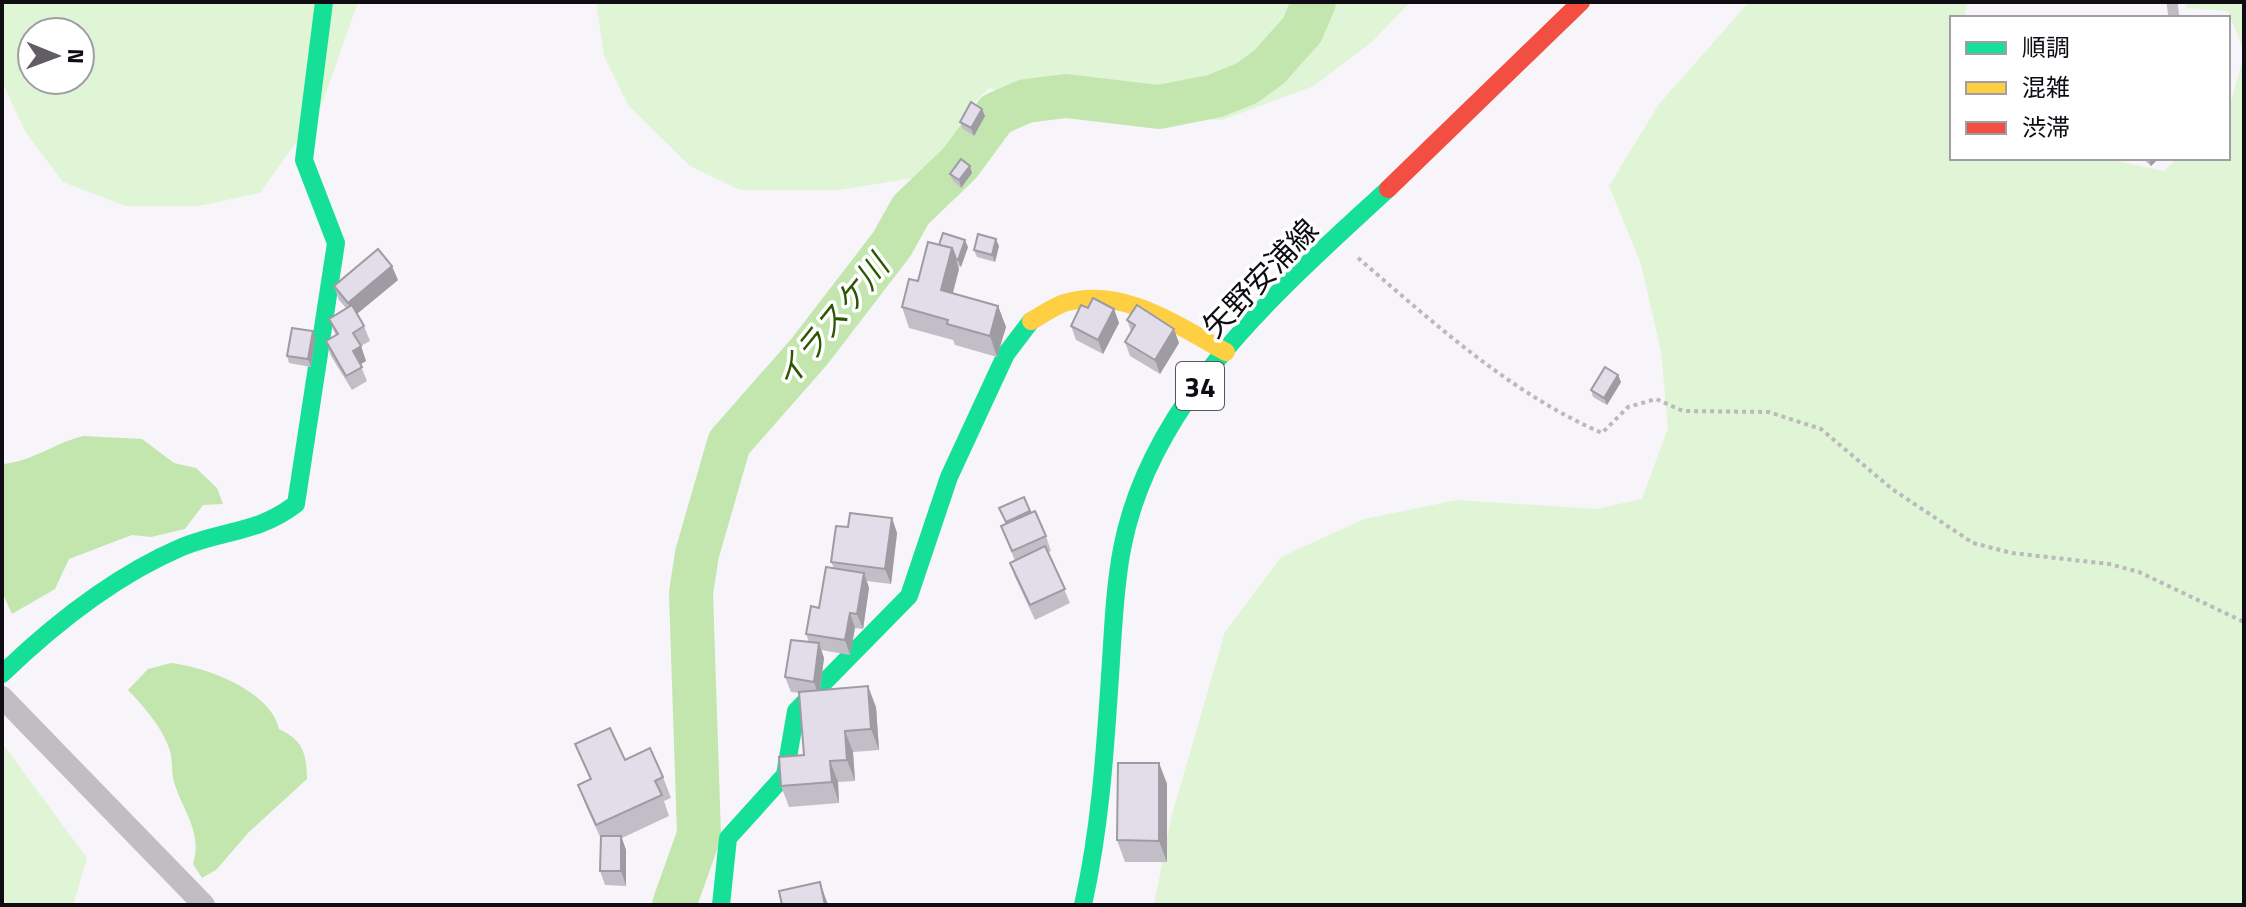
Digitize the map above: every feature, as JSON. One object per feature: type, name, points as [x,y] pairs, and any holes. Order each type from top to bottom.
[{"type":"street","points":[[2,674],[47,629],[138,569],[186,546],[260,528],[274,522],[296,504],[302,483],[336,243],[304,160],[324,2]]},
{"type":"street","name":"矢野安浦線","points":[[1083,905],[1097,851],[1117,583],[1129,517],[1150,461],[1182,409],[1226,352],[1335,239],[1581,2]]},
{"type":"street","points":[[721,905],[728,838],[785,775],[796,711],[909,596],[949,477],[1006,354],[1027,323],[1065,303],[1114,299],[1156,314],[1226,352]]},
{"type":"street","points":[[2,697],[204,905]]},
{"type":"path","points":[[1335,239],[1445,334],[1574,421],[1602,433],[1628,407],[1656,399],[1683,411],[1769,412],[1821,429],[1892,489],[1973,543],[2012,553],[2109,564],[2139,572],[2244,622]]},
{"type":"shaded area","points":[[2,2],[358,2],[321,107],[260,193],[199,206],[125,206],[63,182],[26,133],[2,82]]},
{"type":"shaded area","points":[[596,2],[1410,2],[1373,41],[1314,86],[1222,120],[1041,108],[989,88],[964,113],[950,153],[933,175],[838,190],[740,190],[690,166],[628,105],[604,56]]},
{"type":"shaded area","points":[[1749,2],[1968,2],[1964,16],[1950,16],[1950,160],[2112,160],[2164,171],[2175,160],[2230,160],[2230,104],[2244,55],[2244,905],[1154,905],[1171,818],[1225,632],[1281,557],[1364,519],[1457,500],[1596,509],[1642,499],[1668,428],[1661,352],[1641,264],[1609,186],[1659,104]]},
{"type":"shaded area","points":[[2184,2],[2244,2],[2244,51],[2228,11],[2187,8]]},
{"type":"shaded area","points":[[83,436],[142,439],[174,463],[196,468],[217,488],[223,504],[203,505],[185,529],[151,537],[132,535],[69,559],[55,589],[12,614],[2,592],[2,464],[23,460]]},
{"type":"shaded area","points":[[171,663],[202,670],[251,692],[264,703],[279,729],[299,743],[306,762],[307,779],[249,832],[216,870],[202,878],[193,864],[194,832],[174,782],[167,742],[152,718],[128,690],[148,669]]},
{"type":"shaded area","points":[[2,743],[87,858],[73,905],[2,905]]},
{"type":"building","points":[[971,102],[982,109],[971,128],[960,122]]},
{"type":"building","points":[[961,159],[970,166],[959,180],[950,174]]},
{"type":"building","points":[[943,233],[965,240],[958,260],[952,248],[939,245]]},
{"type":"building","points":[[978,234],[996,239],[992,255],[974,250]]},
{"type":"building","points":[[928,242],[952,248],[941,290],[998,306],[990,336],[902,307],[909,279],[918,281]]},
{"type":"building","points":[[378,249],[392,266],[348,303],[334,286]]},
{"type":"building","points":[[1093,298],[1114,309],[1098,340],[1071,326],[1081,305],[1088,308]]},
{"type":"building","points":[[352,305],[364,326],[353,333],[361,346],[353,351],[362,367],[346,376],[326,341],[338,334],[329,319]]},
{"type":"building","points":[[1137,305],[1174,329],[1155,360],[1125,342],[1135,325],[1127,320]]},
{"type":"building","points":[[292,328],[313,331],[308,359],[287,356]]},
{"type":"building","points":[[1605,367],[1618,375],[1604,398],[1591,390]]},
{"type":"building","points":[[1024,497],[1030,511],[1006,522],[999,508]]},
{"type":"building","points":[[1035,511],[1046,536],[1012,551],[1001,526]]},
{"type":"building","points":[[850,513],[892,518],[885,569],[831,562],[836,526],[848,527]]},
{"type":"building","points":[[1045,546],[1065,589],[1030,605],[1010,563]]},
{"type":"building","points":[[826,567],[864,573],[857,614],[850,613],[845,640],[806,634],[811,606],[819,608]]},
{"type":"building","points":[[791,640],[819,643],[814,682],[785,677]]},
{"type":"building","points":[[868,686],[871,729],[845,731],[847,760],[830,761],[832,782],[781,786],[779,757],[804,755],[799,692]]},
{"type":"building","points":[[610,728],[625,760],[650,748],[663,777],[655,781],[662,795],[596,825],[578,785],[591,779],[575,744]]},
{"type":"building","points":[[1118,763],[1159,763],[1159,841],[1117,840]]},
{"type":"building","points":[[601,836],[621,836],[621,871],[600,871]]},
{"type":"building","points":[[820,882],[825,905],[782,905],[779,891]]},
{"type":"waterway","name":"イラスケ川","points":[[674,905],[699,835],[691,593],[697,554],[729,443],[809,352],[892,244],[911,210],[960,163],[996,114],[1026,101],[1066,96],[1159,107],[1215,96],[1247,83],[1269,67],[1302,30],[1314,2]]},
{"type":"traffic: fast","points":[[2,674],[64,619],[133,572],[197,541],[268,521],[296,504],[336,243],[304,160],[324,2]]},
{"type":"traffic: fast","points":[[1083,905],[1101,791],[1117,581],[1137,495],[1160,443],[1190,395],[1225,350],[1305,266],[1388,189]]},
{"type":"traffic: fast","points":[[721,905],[728,838],[785,775],[796,711],[909,596],[949,477],[1006,354],[1031,321]]},
{"type":"traffic: slow","points":[[1031,321],[1064,303],[1107,299],[1149,311],[1226,352]]},
{"type":"traffic: jam","points":[[1388,189],[1581,2]]}]
